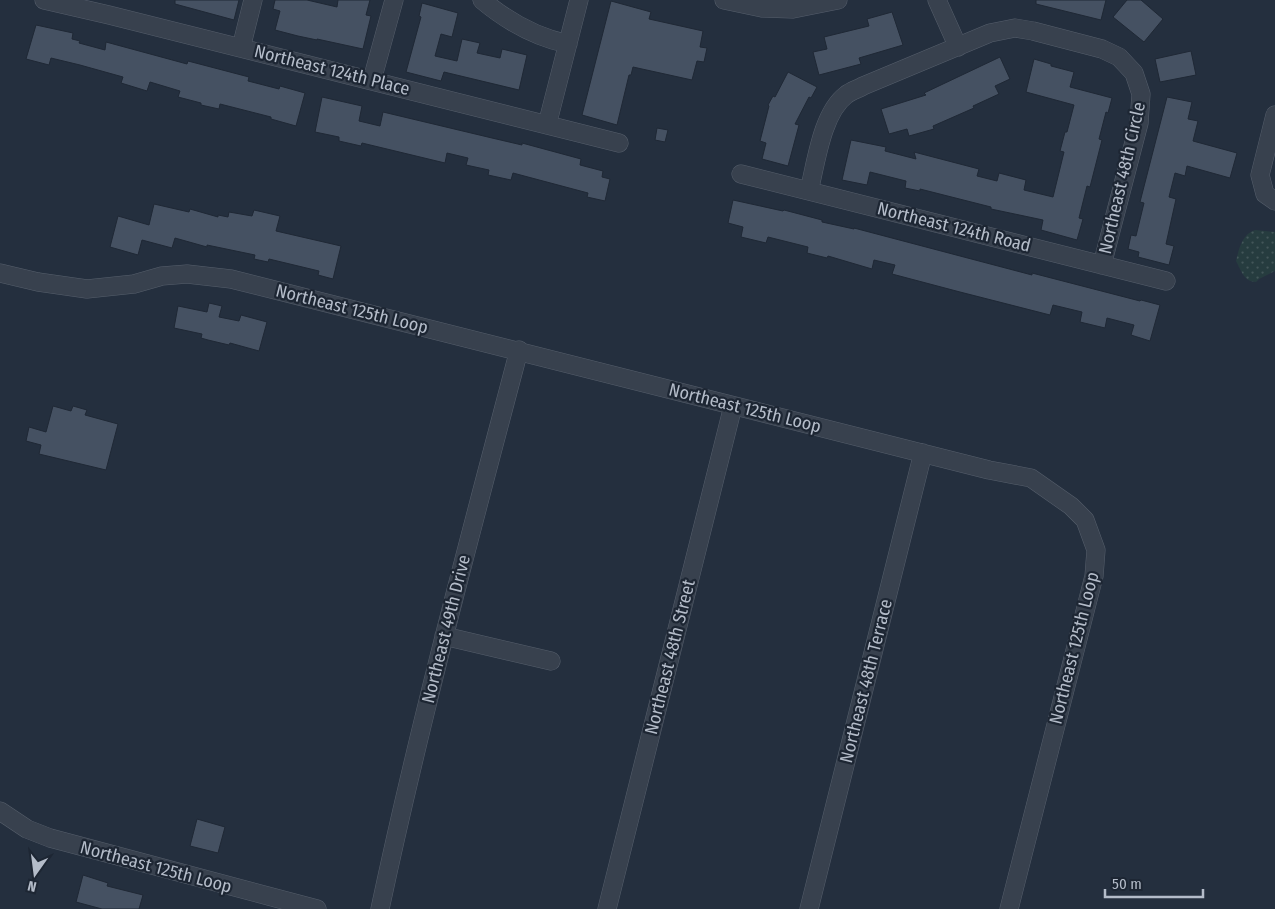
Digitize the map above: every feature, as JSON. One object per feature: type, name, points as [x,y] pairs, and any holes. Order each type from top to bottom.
[{"type":"street","name":"Northeast 124th Place","points":[[44,0],[111,7],[241,48],[619,143]]},
{"type":"street","points":[[241,48],[253,0]]},
{"type":"street","points":[[372,80],[394,0]]},
{"type":"street","points":[[482,0],[517,25],[538,36],[568,44]]},
{"type":"street","points":[[547,125],[579,0]]},
{"type":"street","points":[[724,0],[762,8],[793,9],[838,0]]},
{"type":"street","points":[[938,0],[958,47]]},
{"type":"street","name":"Northeast 48th Circle","points":[[809,191],[826,122],[834,108],[846,95],[990,33],[1015,28],[1024,29],[1102,49],[1120,57],[1134,73],[1142,94],[1139,123],[1102,265]]},
{"type":"street","points":[[1275,115],[1260,175],[1265,194],[1275,201]]},
{"type":"street","name":"Northeast 124th Road","points":[[741,174],[1166,281]]},
{"type":"street","name":"Northeast 125th Loop","points":[[0,273],[38,282],[87,289],[134,284],[162,276],[188,274],[231,279],[519,350],[989,470],[1031,478],[1071,506],[1085,520],[1096,550],[1094,576],[1009,909]]},
{"type":"street","name":"Northeast 49th Drive","points":[[380,909],[444,636],[519,350]]},
{"type":"street","name":"Northeast 48th Street","points":[[607,909],[733,406]]},
{"type":"street","name":"Northeast 48th Terrace","points":[[809,909],[923,453]]},
{"type":"street","points":[[444,636],[551,661]]},
{"type":"street","name":"Northeast 125th Loop","points":[[0,811],[27,829],[50,838],[316,909]]},
{"type":"green space","points":[[1255,230],[1275,232],[1275,271],[1256,282],[1246,278],[1236,261],[1244,238]]},
{"type":"building","points":[[175,0],[239,0],[234,20],[175,4]]},
{"type":"building","points":[[275,0],[307,0],[337,7],[338,0],[370,0],[366,15],[371,16],[363,49],[275,30],[280,11],[273,9]]},
{"type":"building","points":[[1036,0],[1106,0],[1101,20],[1036,4]]},
{"type":"building","points":[[1127,0],[1141,0],[1163,19],[1144,42],[1113,17]]},
{"type":"building","points":[[611,1],[651,12],[649,19],[703,31],[700,47],[707,48],[704,62],[697,61],[692,80],[633,67],[631,75],[629,75],[617,125],[582,115]]},
{"type":"building","points":[[422,3],[458,13],[452,37],[441,34],[435,56],[457,61],[462,39],[480,43],[477,53],[500,58],[502,49],[527,55],[519,90],[444,72],[441,81],[406,72],[421,17],[419,16]]},
{"type":"building","points":[[892,12],[903,45],[859,58],[861,64],[819,75],[813,52],[827,49],[824,37],[869,26],[867,19]]},
{"type":"building","points":[[36,25],[73,33],[72,39],[80,41],[79,43],[105,50],[106,42],[187,64],[188,61],[249,77],[248,81],[279,89],[280,86],[305,93],[296,126],[271,119],[271,117],[220,104],[219,109],[201,105],[201,103],[178,97],[180,91],[150,82],[147,91],[121,83],[123,77],[80,65],[51,58],[49,65],[26,59]]},
{"type":"building","points":[[1191,51],[1196,75],[1160,82],[1155,59]]},
{"type":"building","points":[[1000,57],[1010,79],[995,86],[999,94],[973,106],[974,108],[933,126],[934,129],[909,136],[907,129],[889,134],[881,109],[926,95],[924,93]]},
{"type":"building","points":[[1034,59],[1074,72],[1070,87],[1112,98],[1099,139],[1102,140],[1090,187],[1087,186],[1079,218],[1083,219],[1077,240],[1041,230],[1043,220],[991,209],[991,207],[920,189],[920,191],[905,188],[906,181],[870,172],[867,185],[842,180],[851,140],[886,147],[885,151],[916,159],[914,152],[979,169],[977,176],[997,181],[999,173],[1026,180],[1024,190],[1053,197],[1064,152],[1060,151],[1074,105],[1026,92]]},
{"type":"building","points":[[788,72],[817,87],[811,98],[809,97],[795,124],[799,125],[788,166],[762,159],[766,143],[760,141],[768,105],[773,96],[775,97]]},
{"type":"building","points":[[322,97],[362,106],[359,121],[380,126],[383,112],[522,145],[522,143],[581,159],[580,165],[603,171],[602,177],[610,179],[605,201],[587,197],[588,193],[513,173],[511,180],[488,175],[489,170],[466,165],[468,158],[447,153],[445,163],[362,143],[361,146],[339,141],[339,137],[315,132]]},
{"type":"building","points":[[1167,97],[1192,102],[1188,119],[1198,121],[1193,141],[1237,153],[1230,178],[1187,166],[1185,176],[1175,173],[1169,197],[1176,199],[1166,244],[1174,246],[1169,265],[1138,257],[1139,252],[1128,249],[1131,235],[1136,236],[1144,203],[1140,202]]},
{"type":"building","points":[[657,128],[668,130],[665,142],[655,140]]},
{"type":"building","points":[[733,200],[784,210],[822,220],[822,222],[854,228],[1032,275],[1032,273],[1160,305],[1150,341],[1131,335],[1134,325],[1107,318],[1105,328],[1080,322],[1082,312],[1053,305],[1050,315],[892,274],[895,265],[874,260],[872,269],[828,256],[827,258],[807,253],[808,247],[768,237],[766,243],[741,237],[743,227],[728,223]]},
{"type":"building","points":[[154,204],[189,212],[190,209],[218,217],[218,215],[228,217],[229,212],[252,216],[254,210],[280,216],[276,231],[341,246],[333,279],[318,275],[319,271],[269,259],[268,262],[254,259],[255,255],[207,245],[207,247],[175,238],[172,248],[142,240],[138,255],[110,247],[118,216],[149,225]]},
{"type":"building","points":[[209,303],[222,306],[219,317],[239,321],[241,315],[267,322],[259,351],[230,343],[229,345],[208,340],[201,338],[202,334],[174,328],[178,306],[207,312]]},
{"type":"building","points":[[53,406],[71,411],[73,406],[87,410],[85,415],[118,424],[106,470],[39,454],[41,445],[26,441],[29,427],[46,432]]},
{"type":"building","points":[[197,819],[225,827],[218,853],[190,846]]},
{"type":"building","points":[[83,875],[108,883],[107,886],[143,895],[139,909],[102,909],[76,902]]}]
